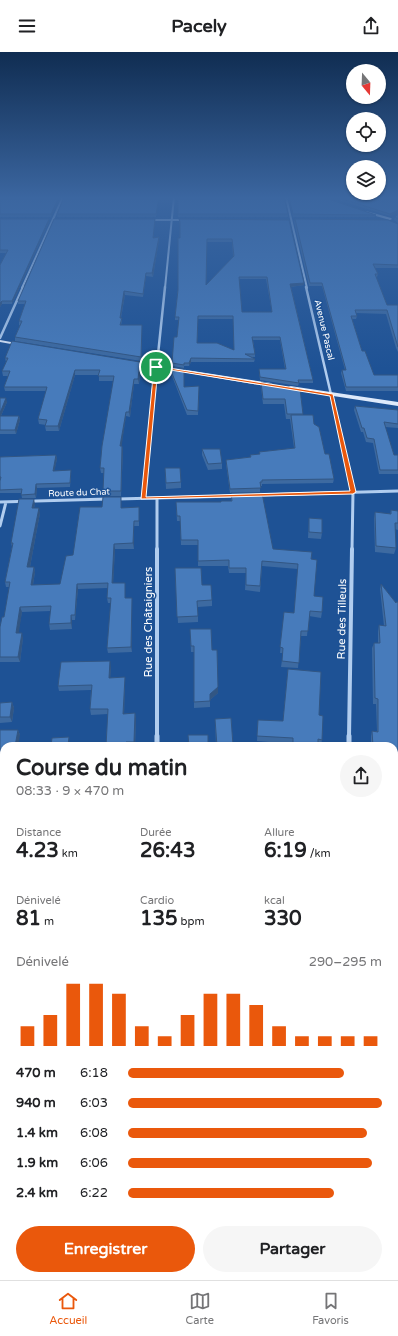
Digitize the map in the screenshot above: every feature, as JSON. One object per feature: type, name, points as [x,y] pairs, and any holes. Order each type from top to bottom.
[{"type":"street","points":[[0,338],[38,254]]},
{"type":"street","points":[[143,498],[168,254]]},
{"type":"street","name":"Avenue Pascal","points":[[299,254],[353,492]]},
{"type":"street","points":[[0,341],[31,346]]},
{"type":"street","points":[[125,362],[278,387]]},
{"type":"street","points":[[286,388],[398,404]]},
{"type":"street","points":[[251,495],[398,491]]},
{"type":"street","name":"Rue des Tilleuls","points":[[349,742],[353,492]]},
{"type":"street","name":"Route du Chat","points":[[0,502],[243,495]]},
{"type":"street","name":"Rue des Châtaigniers","points":[[156,742],[157,498]]},
{"type":"street","points":[[0,526],[6,502]]},
{"type":"building","points":[[6,254],[33,254],[12,301],[2,301],[0,303],[0,265]]},
{"type":"building","points":[[38,254],[156,254],[152,273],[146,273],[143,294],[124,291],[120,318],[122,318],[120,325],[142,325],[141,357],[15,337],[22,321],[19,321],[26,301],[18,301]]},
{"type":"building","points":[[178,254],[207,254],[206,285],[234,256],[234,254],[297,254],[304,283],[290,284],[313,380],[298,380],[299,383],[260,377],[259,369],[286,369],[280,337],[252,337],[255,354],[245,354],[255,359],[191,358],[189,363],[184,363],[184,365],[172,363],[174,337],[177,337],[179,317],[175,317],[178,290]],"holes":[[[239,277],[267,277],[272,312],[242,312]],[[198,316],[233,316],[234,350],[217,343],[197,343]]]},
{"type":"building","points":[[303,254],[398,254],[398,265],[373,264],[378,274],[375,274],[387,305],[398,305],[398,347],[387,310],[355,310],[357,316],[351,316],[362,351],[365,351],[374,375],[398,375],[398,387],[346,387],[342,370],[346,370],[322,283],[310,283]]},
{"type":"building","points":[[12,341],[140,362],[138,379],[134,379],[129,412],[126,412],[120,446],[122,446],[121,491],[103,491],[104,468],[100,468],[102,446],[114,376],[98,376],[100,370],[75,370],[58,426],[45,426],[47,420],[38,419],[47,387],[4,387],[10,371],[2,371],[8,358],[5,358]]},
{"type":"building","points":[[172,367],[184,369],[184,387],[199,386],[198,411],[187,410],[171,371]]},
{"type":"building","points":[[261,382],[300,389],[303,414],[287,414],[285,399],[263,399]]},
{"type":"building","points":[[0,398],[6,398],[0,413]]},
{"type":"building","points":[[355,406],[398,410],[398,424],[384,422],[394,455],[398,455],[398,470],[380,470],[374,439],[367,438]]},
{"type":"building","points":[[291,415],[313,415],[314,424],[319,427],[325,454],[329,454],[334,479],[262,480],[262,482],[260,482],[261,488],[230,489],[226,460],[251,457],[250,455],[260,454],[259,452],[295,448]]},
{"type":"building","points":[[0,416],[19,416],[15,430],[0,430]]},
{"type":"building","points":[[202,449],[220,449],[222,463],[208,464]]},
{"type":"building","points":[[56,455],[53,471],[71,470],[70,483],[36,484],[35,494],[21,495],[22,489],[0,490],[0,457]]},
{"type":"building","points":[[165,468],[180,468],[181,482],[166,483]]},
{"type":"building","points":[[231,493],[262,493],[273,549],[312,552],[311,559],[317,560],[314,596],[323,597],[322,612],[310,611],[308,631],[301,631],[299,663],[282,661],[283,648],[280,647],[284,612],[294,613],[298,564],[262,561],[260,586],[246,585],[246,568],[229,568],[229,560],[198,561],[198,540],[181,540],[180,516],[177,516],[176,502],[232,501]]},
{"type":"building","points":[[103,497],[121,497],[121,508],[139,507],[139,521],[134,521],[133,543],[114,544],[112,583],[125,583],[125,598],[132,598],[131,647],[107,648],[111,598],[107,598],[108,583],[77,584],[75,615],[71,615],[71,623],[49,624],[51,606],[20,607],[16,633],[22,633],[18,657],[0,657],[0,627],[2,617],[4,617],[10,582],[5,582],[13,543],[11,543],[19,499],[34,499],[32,508],[39,508],[27,567],[34,567],[31,585],[60,584],[66,556],[73,555],[80,507],[102,507]]},
{"type":"building","points":[[391,510],[398,511],[398,523],[395,523],[396,548],[376,546],[375,512],[391,514]]},
{"type":"building","points":[[309,518],[322,519],[322,533],[309,532]]},
{"type":"building","points":[[175,568],[201,568],[202,585],[211,585],[212,600],[197,601],[198,616],[177,617]]},
{"type":"building","points":[[381,584],[396,603],[398,602],[398,742],[373,742],[372,731],[378,732],[378,699],[375,698],[374,643],[380,643],[379,625],[386,626]]},
{"type":"building","points":[[190,629],[211,629],[212,650],[217,650],[218,687],[210,694],[210,701],[194,702],[194,646],[191,646]]},
{"type":"building","points":[[110,661],[109,678],[125,677],[123,714],[135,713],[134,742],[106,742],[108,709],[90,709],[92,685],[58,686],[61,662]]},
{"type":"building","points":[[288,669],[321,672],[319,715],[323,716],[322,740],[318,739],[318,742],[293,742],[293,738],[257,736],[258,720],[283,721]]},
{"type":"building","points":[[12,702],[10,717],[0,717],[0,703]]},
{"type":"building","points":[[231,718],[233,742],[217,742],[215,719]]},
{"type":"building","points":[[0,730],[18,730],[16,742],[0,742]]},
{"type":"building","points":[[188,735],[208,735],[208,742],[189,742]]},
{"type":"building","points":[[69,737],[68,742],[52,742],[52,738]]},
{"type":"route","points":[[156,367],[332,395],[353,492],[143,498],[156,367]]}]
